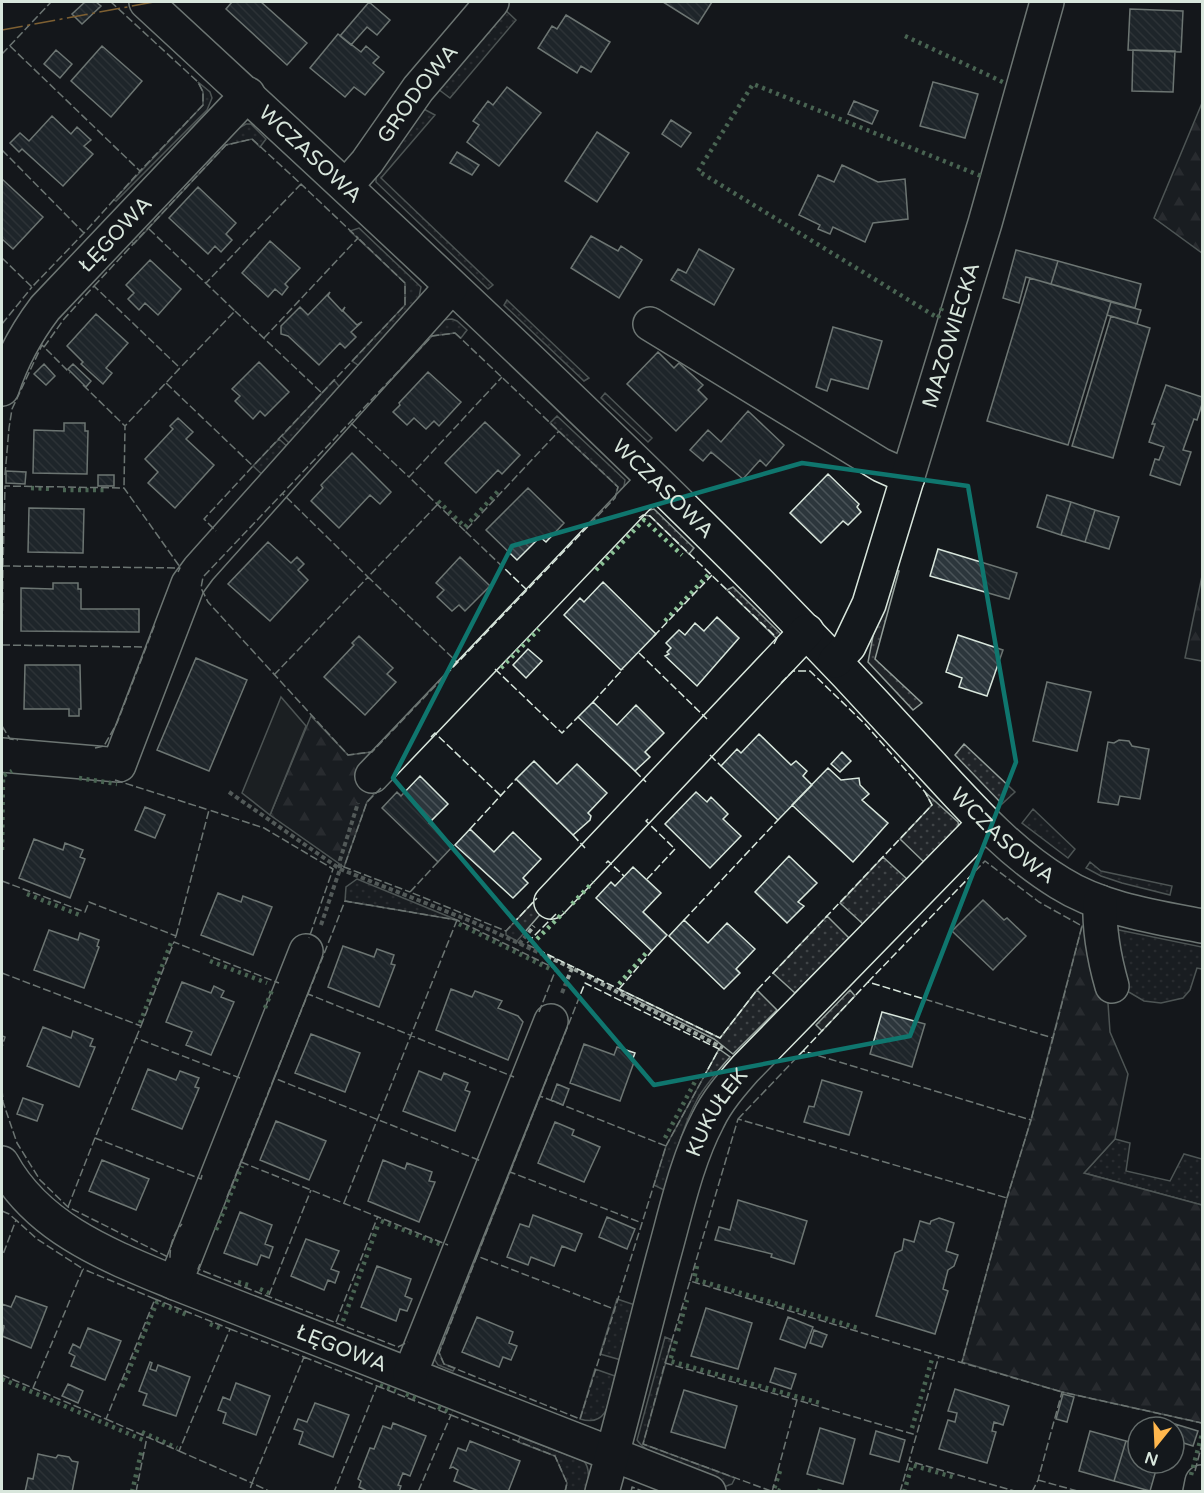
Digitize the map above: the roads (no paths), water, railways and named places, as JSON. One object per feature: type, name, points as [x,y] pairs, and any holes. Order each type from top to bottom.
[{"type":"street","name":"WCZASOWA","points":[[146,2],[346,186],[654,480],[836,661],[985,823],[1035,866],[1060,884],[1100,902],[1203,926]]},
{"type":"street","name":"GRODOWA","points":[[346,186],[367,162],[418,89],[492,2]]},
{"type":"street","name":"MAZOWIECKA","points":[[836,661],[849,646],[869,604],[985,223],[1047,2]]},
{"type":"street","name":"ŁĘGOWA","points":[[2,389],[19,348],[45,308],[248,94]]},
{"type":"street","points":[[2,755],[119,765],[188,584],[451,287]]},
{"type":"street","points":[[650,324],[881,465],[908,477]]},
{"type":"street","points":[[372,776],[654,480]]},
{"type":"street","points":[[551,902],[807,632]]},
{"type":"street","name":"KUKUŁEK","points":[[602,1491],[647,1318],[696,1147],[708,1118],[726,1090],[745,1069],[985,823]]},
{"type":"street","points":[[1100,902],[1103,957],[1112,986]]},
{"type":"street","points":[[175,1283],[306,951]]},
{"type":"street","points":[[410,1374],[551,1021]]},
{"type":"street","name":"ŁĘGOWA","points":[[2,1163],[25,1196],[42,1214],[97,1249],[175,1283],[709,1491]]},
{"type":"street","points":[[1200,1491],[1203,1482]]}]
